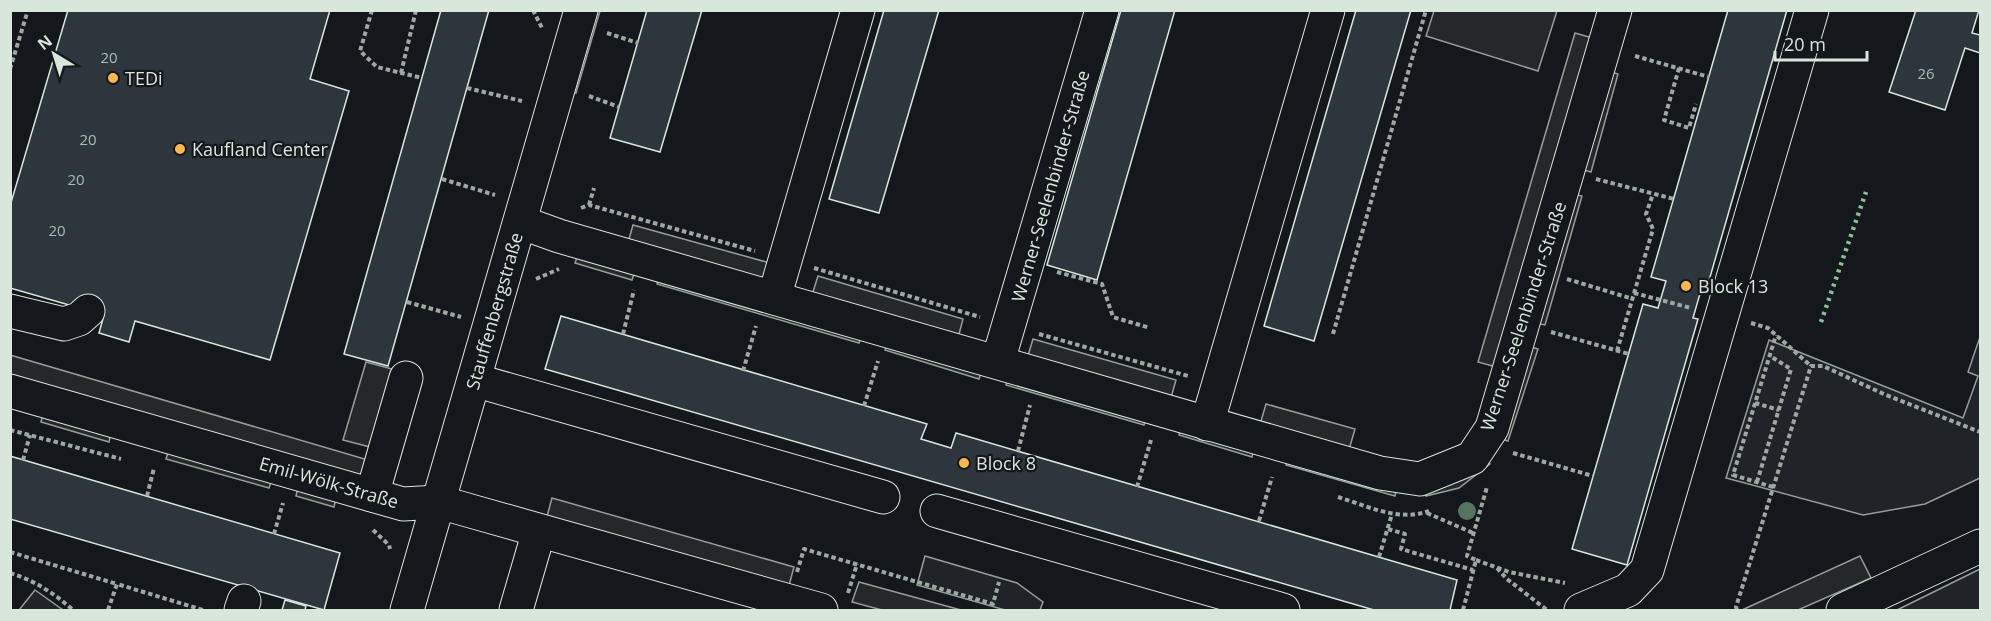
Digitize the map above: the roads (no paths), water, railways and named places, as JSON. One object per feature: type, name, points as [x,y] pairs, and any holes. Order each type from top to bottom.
[{"type":"street","points":[[774,298],[858,10]]},
{"type":"street","name":"Werner-Seelenbinder-Straße","points":[[998,361],[1102,10]]},
{"type":"street","points":[[1207,424],[1328,10]]},
{"type":"street","name":"Werner-Seelenbinder-Straße","points":[[512,210],[559,236],[1380,473],[1420,479],[1472,458],[1492,428],[1615,10]]},
{"type":"street","points":[[1581,610],[1628,590],[1647,570],[1812,10]]},
{"type":"street","name":"Stauffenbergstraße","points":[[407,610],[474,380],[512,210],[592,21]]},
{"type":"street","points":[[369,510],[406,378]]},
{"type":"street","points":[[474,380],[883,497]]},
{"type":"street","name":"Emil-Wölk-Straße","points":[[10,390],[369,510],[402,504],[439,502],[789,601],[833,606]]},
{"type":"street","points":[[937,511],[1283,610]]},
{"type":"street","points":[[516,610],[540,531]]},
{"type":"street","points":[[1843,610],[1980,546]]},
{"type":"place","name":"TEDi","points":[[113,78]]},
{"type":"place","name":"Kaufland Center","points":[[180,149]]},
{"type":"place","name":"Block 13","points":[[1686,286]]},
{"type":"place","name":"Block 8","points":[[964,463]]}]
